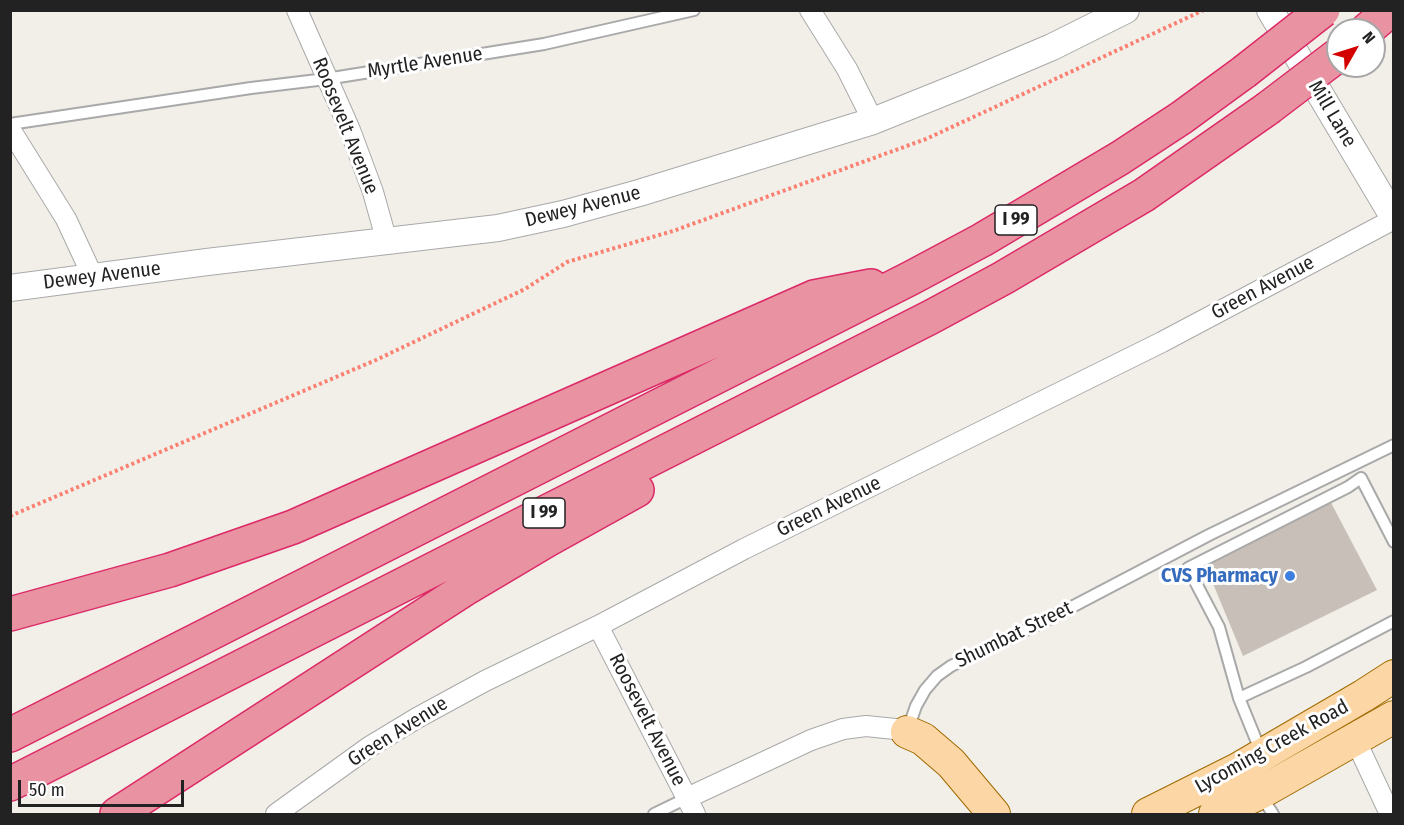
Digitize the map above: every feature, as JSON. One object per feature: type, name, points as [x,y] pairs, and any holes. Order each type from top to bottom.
[{"type":"highway","name":"I 99","points":[[10,735],[911,278],[1002,228],[1120,158],[1244,72],[1323,10]]},
{"type":"highway","name":"I 99","points":[[10,784],[932,317],[1144,195],[1268,109],[1326,64]]},
{"type":"highway","points":[[117,814],[468,587],[547,540],[952,317],[1074,237]]},
{"type":"highway","points":[[10,615],[170,570],[293,527],[814,297],[911,278]]},
{"type":"main road","name":"Lycoming Creek Road","points":[[1148,814],[1262,755],[1394,676]]},
{"type":"main road","name":"Lycoming Creek Road","points":[[1215,814],[1266,804],[1355,740],[1391,720]]},
{"type":"main road","points":[[907,732],[923,740],[951,763],[994,814]]},
{"type":"street","name":"Roosevelt Avenue","points":[[297,10],[350,130],[373,192],[387,242]]},
{"type":"street","points":[[810,10],[847,69],[873,121]]},
{"type":"street","name":"Dewey Avenue","points":[[10,288],[498,228],[562,214],[650,190],[873,121],[1052,47],[1126,10]]},
{"type":"street","name":"Mill Lane","points":[[1270,10],[1394,219]]},
{"type":"street","points":[[10,129],[66,219],[93,277]]},
{"type":"street","name":"Green Avenue","points":[[276,814],[369,747],[485,681],[598,626],[744,549],[1162,342],[1394,219]]},
{"type":"street","name":"Roosevelt Avenue","points":[[598,626],[691,806]]},
{"type":"street","points":[[691,806],[811,740],[843,729],[866,726],[907,732]]},
{"type":"street","points":[[1355,740],[1390,814]]},
{"type":"lane","name":"Myrtle Avenue","points":[[10,124],[326,79],[544,44],[694,10]]},
{"type":"lane","name":"Shumbat Street","points":[[907,732],[916,706],[925,690],[936,676],[951,666],[1045,621],[1209,535],[1394,445]]},
{"type":"lane","points":[[1262,755],[1239,698],[1219,627],[1188,568],[1348,487],[1361,478],[1394,542]]},
{"type":"lane","points":[[1239,698],[1306,667],[1394,621]]},
{"type":"lane","points":[[654,814],[691,806]]},
{"type":"path","points":[[10,516],[376,360],[525,289],[567,262],[673,231],[926,139],[1204,10]]},
{"type":"building","name":"CVS Pharmacy","points":[[1328,497],[1377,590],[1243,656],[1204,562]]},
{"type":"place","name":"CVS Pharmacy","points":[[1290,576]]}]
